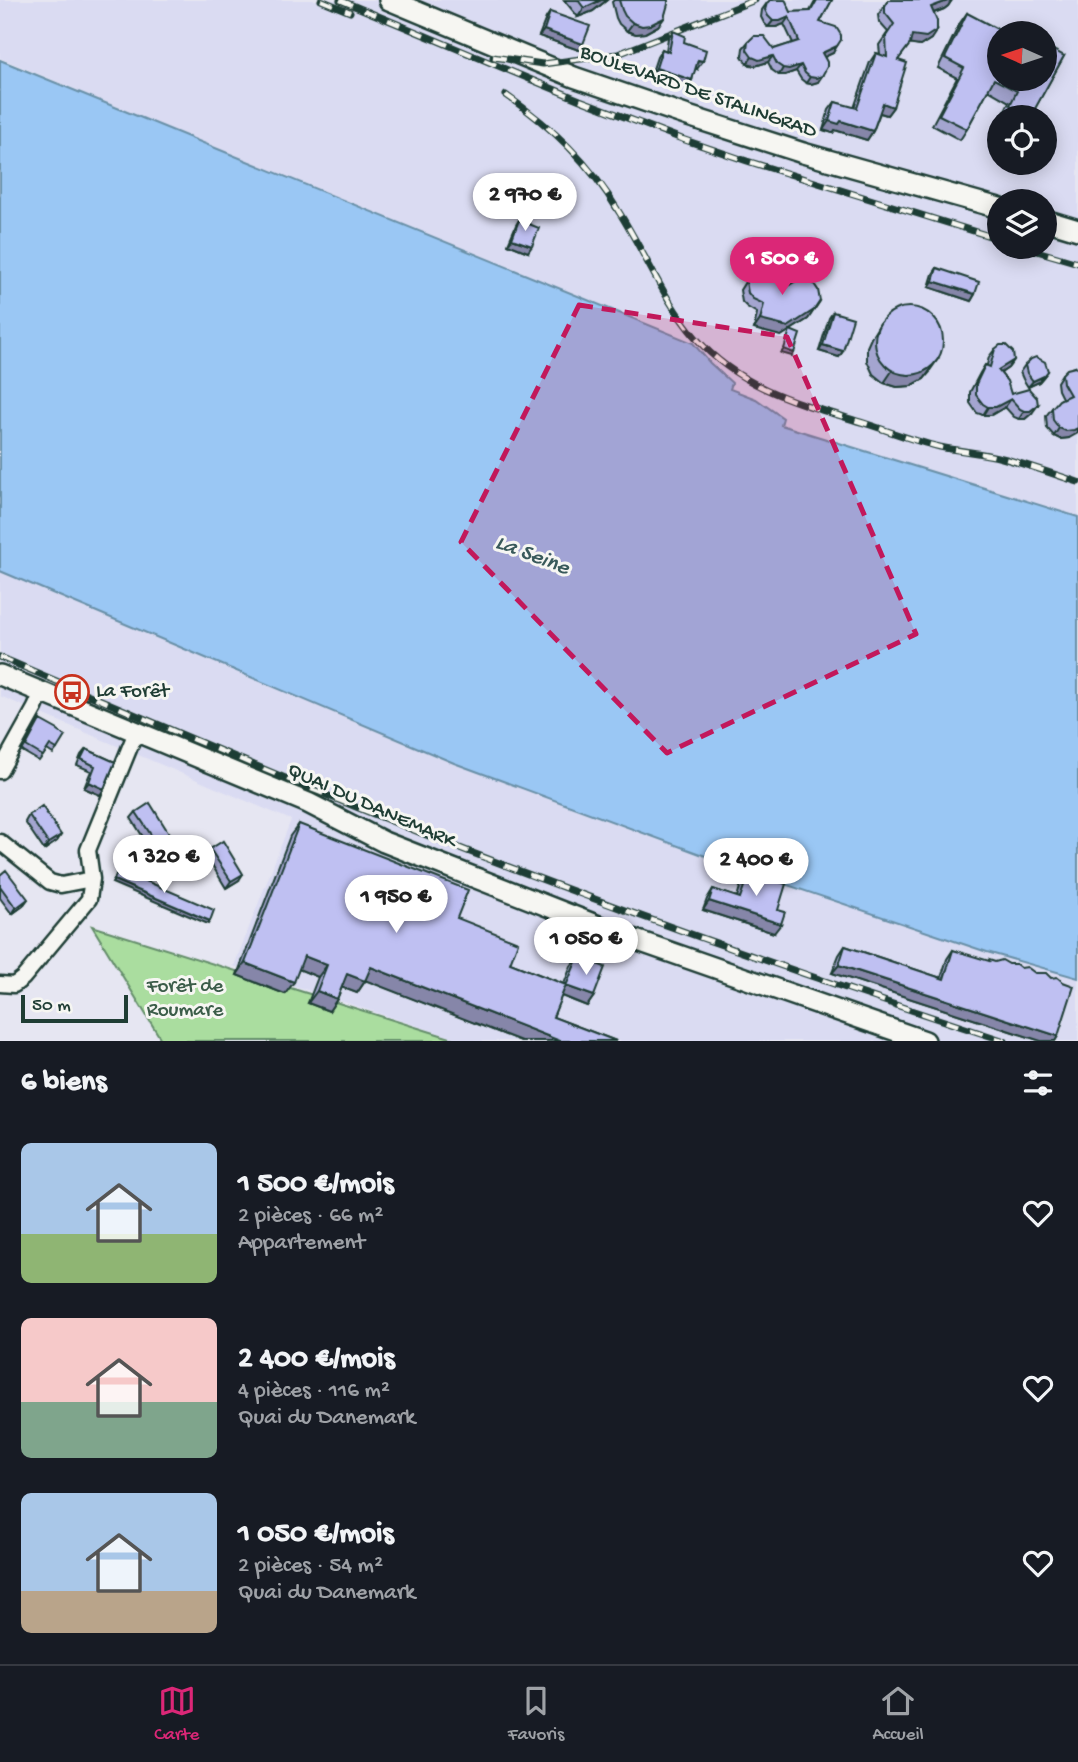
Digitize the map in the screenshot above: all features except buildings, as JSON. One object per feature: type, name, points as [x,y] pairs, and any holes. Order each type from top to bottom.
[{"type":"main road","name":"BOULEVARD DE STALINGRAD","points":[[389,0],[574,77],[803,153],[987,205]]},
{"type":"main road","points":[[1057,224],[1078,230]]},
{"type":"main road","name":"QUAI DU DANEMARK","points":[[0,675],[309,803],[384,842],[624,936],[925,1041]]},
{"type":"street","points":[[0,771],[42,692]]},
{"type":"street","points":[[0,984],[14,985],[23,978],[89,899],[92,879],[88,850],[136,732]]},
{"type":"street","points":[[0,842],[50,881],[61,885],[92,879]]},
{"type":"highlighted area","points":[[579,305],[787,337],[916,634],[667,753],[461,542]]},
{"type":"shaded area","points":[[0,0],[1078,0],[1078,517],[781,425],[783,418],[756,399],[730,389],[693,343],[0,58]]},
{"type":"shaded area","points":[[0,556],[1078,928],[1078,1041],[463,1041],[234,966],[291,820],[0,696]]},
{"type":"green space","name":"Forêt de Roumare","points":[[92,926],[460,1041],[162,1041]]},
{"type":"water","name":"La Seine","points":[[0,60],[693,343],[732,383],[730,389],[756,399],[783,418],[781,425],[1078,517],[1078,978],[987,952],[746,871],[454,763],[0,571]]},
{"type":"railway","points":[[321,0],[350,12]]},
{"type":"railway","points":[[340,0],[580,100],[682,139],[987,235]]},
{"type":"railway","points":[[493,57],[543,64],[618,54],[755,0]]},
{"type":"railway","points":[[506,95],[554,133],[595,177],[619,212],[664,293],[685,324],[713,356],[732,370],[773,392],[818,409],[930,445],[1002,458],[1078,482]]},
{"type":"railway","points":[[1057,257],[1078,263]]},
{"type":"railway","points":[[0,657],[319,792],[489,859],[746,954],[1005,1041]]},
{"type":"place","name":"La Forêt","points":[[72,692]]}]
